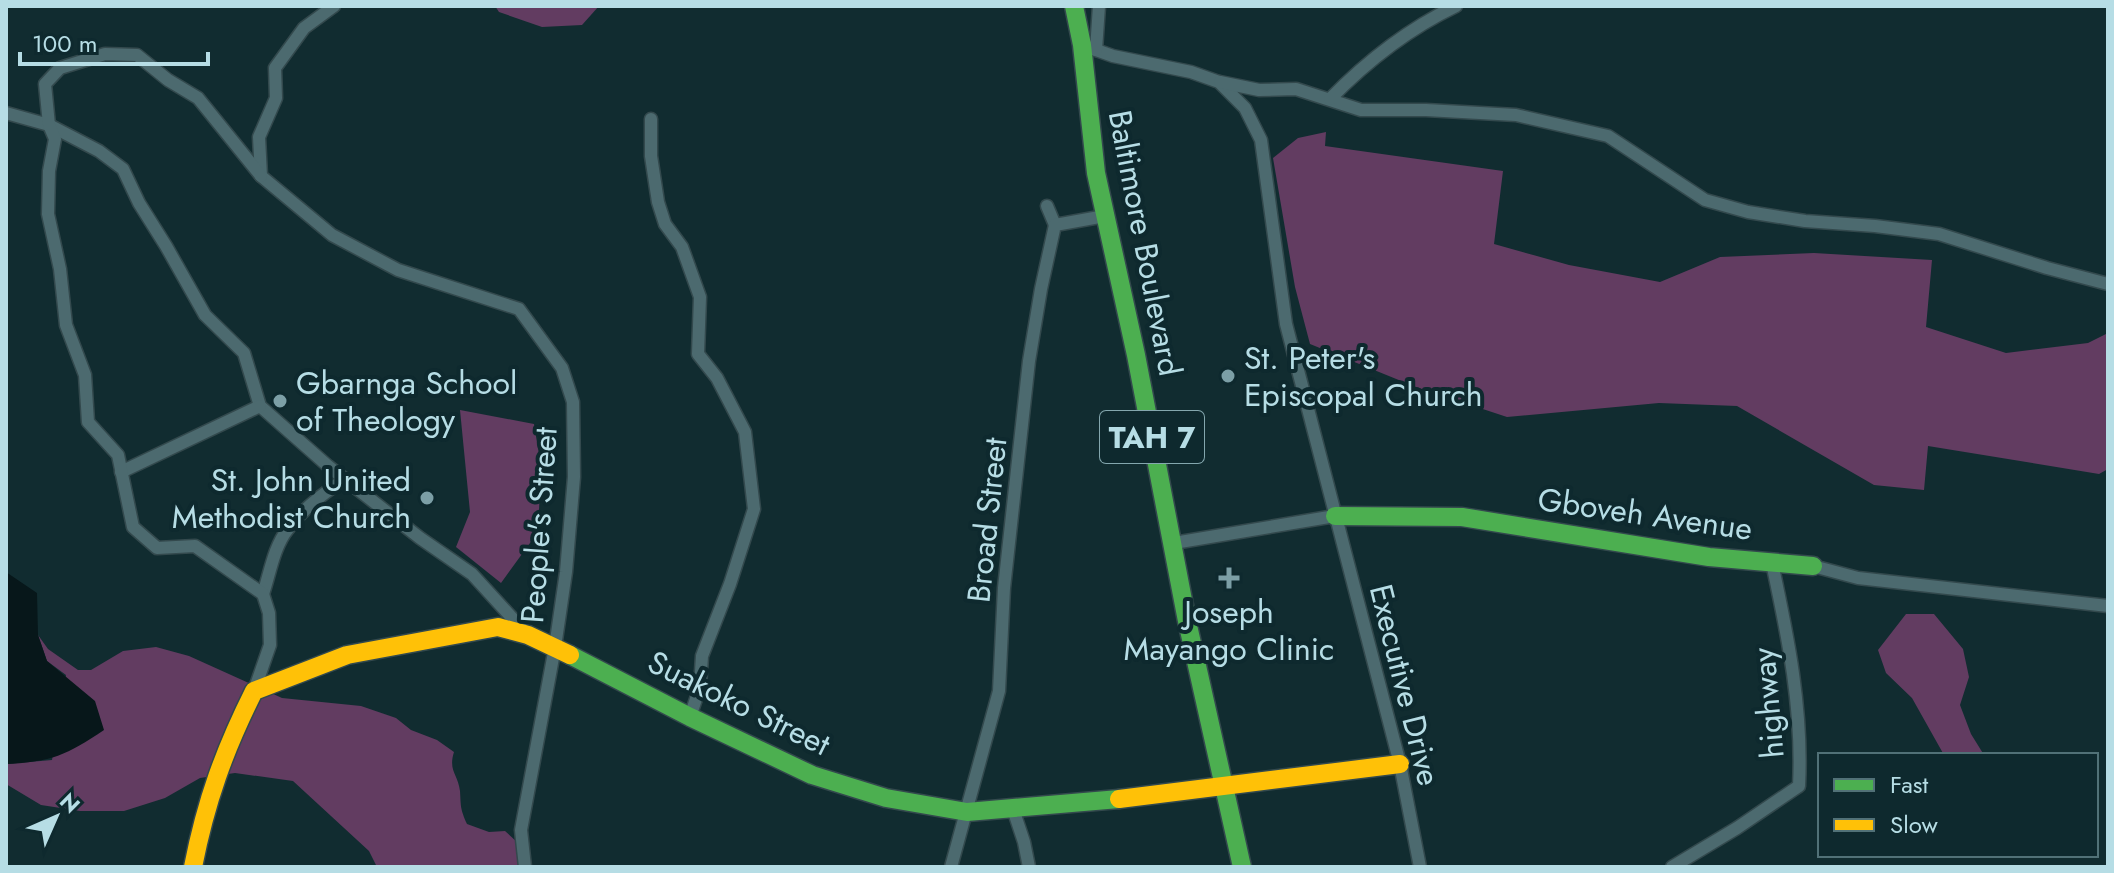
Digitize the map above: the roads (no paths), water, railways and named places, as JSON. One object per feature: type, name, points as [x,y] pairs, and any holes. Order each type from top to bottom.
[{"type":"main road","name":"Baltimore Boulevard","points":[[1074,6],[1089,48],[1096,173],[1174,543],[1187,621],[1242,867]]},
{"type":"main road","name":"Gboveh Avenue","points":[[1335,516],[1462,517],[1709,557],[1813,566]]},
{"type":"main road","name":"Suakoko Street","points":[[254,691],[347,655],[498,627],[555,647],[690,717],[812,775],[886,798],[967,812],[1012,806],[1095,802],[1400,764]]},
{"type":"main road","points":[[193,867],[204,812],[229,740],[254,691]]},
{"type":"street","points":[[261,176],[259,137],[276,98],[275,68],[304,28],[334,6]]},
{"type":"street","points":[[1099,6],[1089,48],[1113,56],[1259,90],[1296,89],[1361,110],[1516,115],[1608,136],[1705,200],[1748,212],[1805,221],[1939,234],[2108,284]]},
{"type":"street","points":[[1330,99],[1354,75],[1421,23],[1456,6]]},
{"type":"street","name":"People's Street","points":[[263,594],[195,546],[157,548],[133,527],[118,455],[88,422],[85,375],[66,325],[60,269],[48,214],[49,171],[55,139],[49,125],[45,84],[60,68],[105,54],[137,55],[168,80],[198,98],[261,176],[332,235],[398,270],[519,309],[562,368],[573,402],[574,477],[566,572],[555,647],[521,830],[525,867]]},
{"type":"street","name":"Executive Drive","points":[[1219,82],[1245,108],[1261,140],[1286,324],[1400,764],[1420,867]]},
{"type":"street","points":[[6,113],[49,125],[99,151],[123,169],[139,203],[205,315],[244,353],[260,406],[345,479],[472,574],[528,635]]},
{"type":"street","points":[[651,119],[651,156],[658,202],[665,224],[682,247],[700,297],[698,354],[717,378],[745,432],[754,509],[702,656],[700,687],[690,717]]},
{"type":"street","points":[[1047,206],[1055,225],[1105,216]]},
{"type":"street","name":"Broad Street","points":[[951,867],[999,691],[1004,588],[1029,361],[1055,225]]},
{"type":"street","points":[[121,472],[260,406]]},
{"type":"street","points":[[254,691],[270,645],[269,613],[263,594],[277,550],[287,529],[345,479]]},
{"type":"street","name":"Gboveh Avenue","points":[[1174,543],[1335,516]]},
{"type":"street","name":"highway","points":[[1672,867],[1799,786],[1801,751],[1792,655],[1772,563]]},
{"type":"street","name":"Gboveh Avenue","points":[[1813,566],[1858,578],[2108,606]]},
{"type":"street","points":[[1012,806],[1029,867]]},
{"type":"place","name":"St. Peter's Episcopal Church","points":[[1228,376]]},
{"type":"place","name":"Gbarnga School of Theology","points":[[280,401]]},
{"type":"place","name":"St. John United Methodist Church","points":[[427,498]]},
{"type":"place","name":"Joseph Mayango Clinic","points":[[1229,578]]}]
